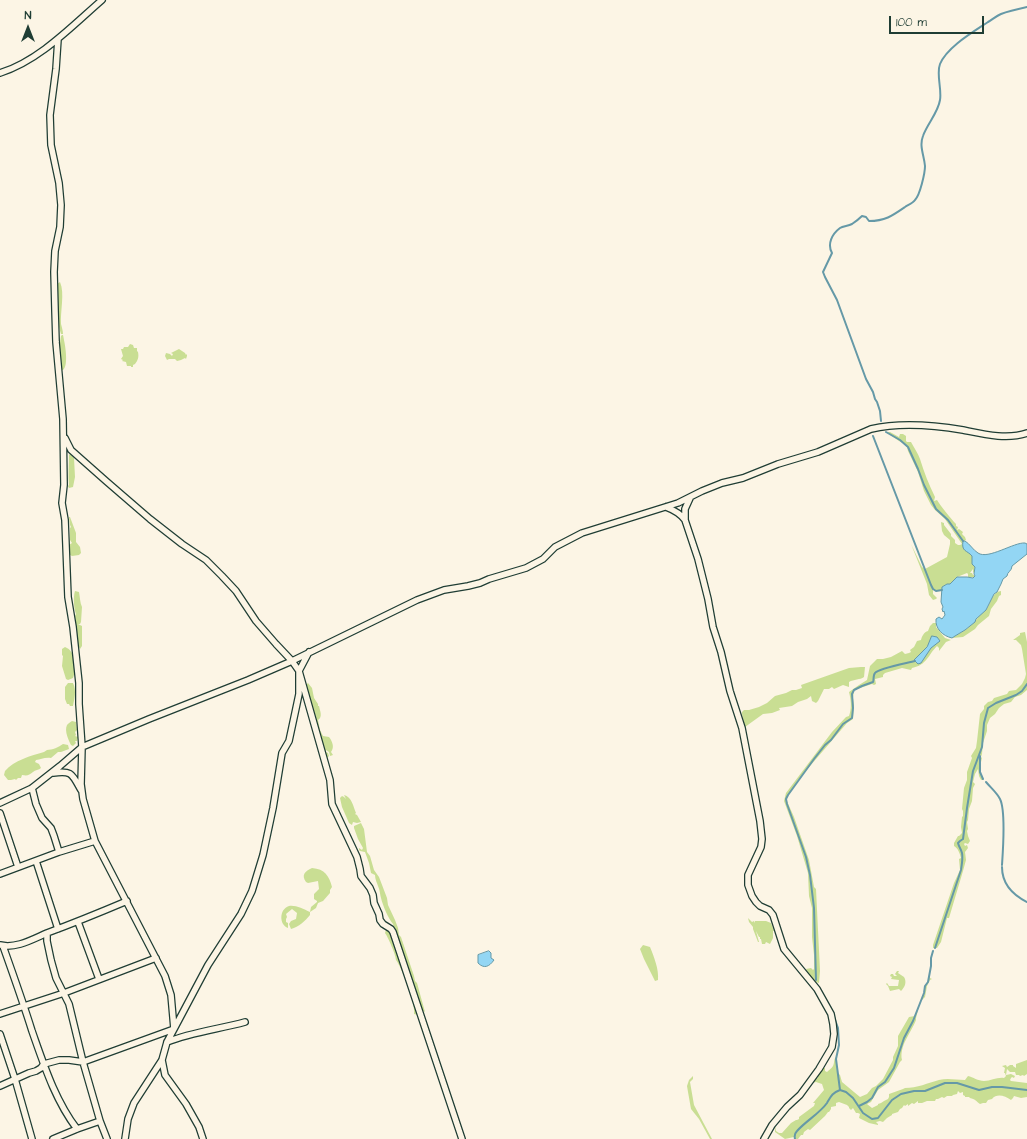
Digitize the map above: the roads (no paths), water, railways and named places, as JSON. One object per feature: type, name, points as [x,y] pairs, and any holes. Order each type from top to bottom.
[{"type":"street","points":[[0,73],[21,64],[58,39],[102,0]]},
{"type":"street","points":[[58,39],[50,115],[51,145],[59,182],[61,205],[60,228],[55,250],[54,272],[56,342],[63,435],[64,485],[62,503],[65,520],[68,597],[74,628],[79,683],[82,747],[82,793],[95,841],[166,976],[171,995],[174,1029]]},
{"type":"street","points":[[0,803],[32,788],[82,747],[292,661],[423,597],[444,590],[468,586],[489,578],[526,568],[543,559],[555,547],[582,533],[678,503],[702,491],[743,478],[778,464],[818,452],[879,427],[922,425],[963,430],[978,434],[1022,435],[1027,433]]},
{"type":"street","points":[[63,435],[71,450],[106,481],[182,544],[206,560],[217,570],[236,591],[256,620],[299,671],[330,780],[332,804],[357,857],[361,876],[370,888],[373,895],[380,920],[393,932],[462,1139]]},
{"type":"street","points":[[690,498],[685,509],[685,520],[698,559],[713,627],[721,652],[730,691],[742,728],[760,821],[762,839],[761,847],[748,875],[748,885],[756,902],[760,906],[769,910],[773,915],[784,949],[817,989],[830,1014],[833,1024],[834,1034],[832,1047],[819,1069],[800,1095],[787,1107],[772,1125],[764,1139]]},
{"type":"street","points":[[666,507],[675,510],[685,520]]},
{"type":"street","points":[[125,1139],[128,1119],[134,1103],[162,1060],[167,1042],[208,965],[241,914],[252,891],[263,855],[273,808],[282,753],[288,741],[295,713],[299,694],[299,671],[310,652]]},
{"type":"street","points":[[51,773],[63,771],[68,772],[75,779],[82,793]]},
{"type":"street","points":[[32,788],[36,804],[42,818],[51,828],[59,852]]},
{"type":"street","points":[[0,813],[18,868]]},
{"type":"street","points":[[0,874],[59,852],[95,841]]},
{"type":"street","points":[[36,861],[58,929]]},
{"type":"street","points":[[77,1129],[67,1116],[55,1091],[2,946],[16,945],[47,934],[127,901]]},
{"type":"street","points":[[78,922],[99,979]]},
{"type":"street","points":[[47,934],[47,941],[56,978],[69,1004],[83,1062],[100,1121],[107,1139]]},
{"type":"street","points":[[0,1014],[64,993],[156,958]]},
{"type":"street","points":[[167,1042],[177,1038],[245,1022]]},
{"type":"street","points":[[0,1086],[36,1071],[44,1064],[59,1060],[83,1062],[174,1029]]},
{"type":"street","points":[[0,1034],[15,1079],[32,1139]]},
{"type":"street","points":[[162,1060],[165,1075],[186,1104],[203,1139]]},
{"type":"street","points":[[53,1139],[100,1121]]},
{"type":"water","points":[[963,541],[967,542],[982,555],[994,553],[1020,543],[1025,543],[1027,544],[1027,554],[1012,566],[1007,576],[1003,579],[997,592],[994,594],[986,610],[976,619],[975,622],[952,638],[940,632],[936,619],[939,617],[942,619],[945,615],[941,602],[942,587],[950,584],[957,577],[973,578],[975,576],[975,567],[972,564],[972,556],[964,549]]},
{"type":"water","points":[[932,636],[937,637],[940,641],[931,648],[921,663],[918,664],[914,660],[927,647]]},
{"type":"water","points":[[489,951],[491,953],[491,958],[494,960],[488,966],[484,967],[478,963],[478,955]]},
{"type":"waterway","points":[[881,421],[877,402],[866,379],[837,300],[823,272],[832,253],[830,246],[831,239],[840,228],[852,224],[862,216],[866,217],[869,221],[884,219],[914,201],[920,189],[925,169],[922,140],[939,105],[939,68],[943,58],[961,40],[997,16],[1027,7]]},
{"type":"waterway","points":[[886,432],[900,440],[908,447],[936,509],[948,520],[963,541]]},
{"type":"waterway","points":[[873,436],[931,585],[936,591],[942,590]]},
{"type":"waterway","points":[[816,980],[814,908],[810,875],[806,857],[786,799],[825,745],[831,740],[843,724],[852,718],[852,694],[854,690],[873,682],[874,674],[878,671],[915,661]]},
{"type":"waterway","points":[[935,948],[961,870],[962,852],[958,843],[963,839],[973,771],[982,747],[984,723],[988,708],[1016,695],[1022,691],[1027,684]]},
{"type":"waterway","points":[[980,756],[980,772],[983,779]]},
{"type":"waterway","points":[[986,782],[1000,799],[1002,805],[1004,831],[1002,865]]},
{"type":"waterway","points":[[1002,867],[1002,873],[1006,884],[1017,896],[1027,902]]},
{"type":"waterway","points":[[859,1106],[872,1098],[878,1087],[885,1082],[894,1068],[904,1038],[913,1021],[924,993],[925,986],[928,982],[933,951]]},
{"type":"waterway","points":[[834,1017],[838,1028],[839,1045],[836,1059],[840,1090]]},
{"type":"waterway","points":[[795,1139],[796,1132],[824,1107],[833,1094],[840,1090],[846,1092],[853,1098],[863,1113],[872,1119],[878,1118],[892,1100],[901,1094],[914,1091],[925,1091],[945,1083],[957,1083],[979,1090],[992,1087],[1027,1090]]}]
